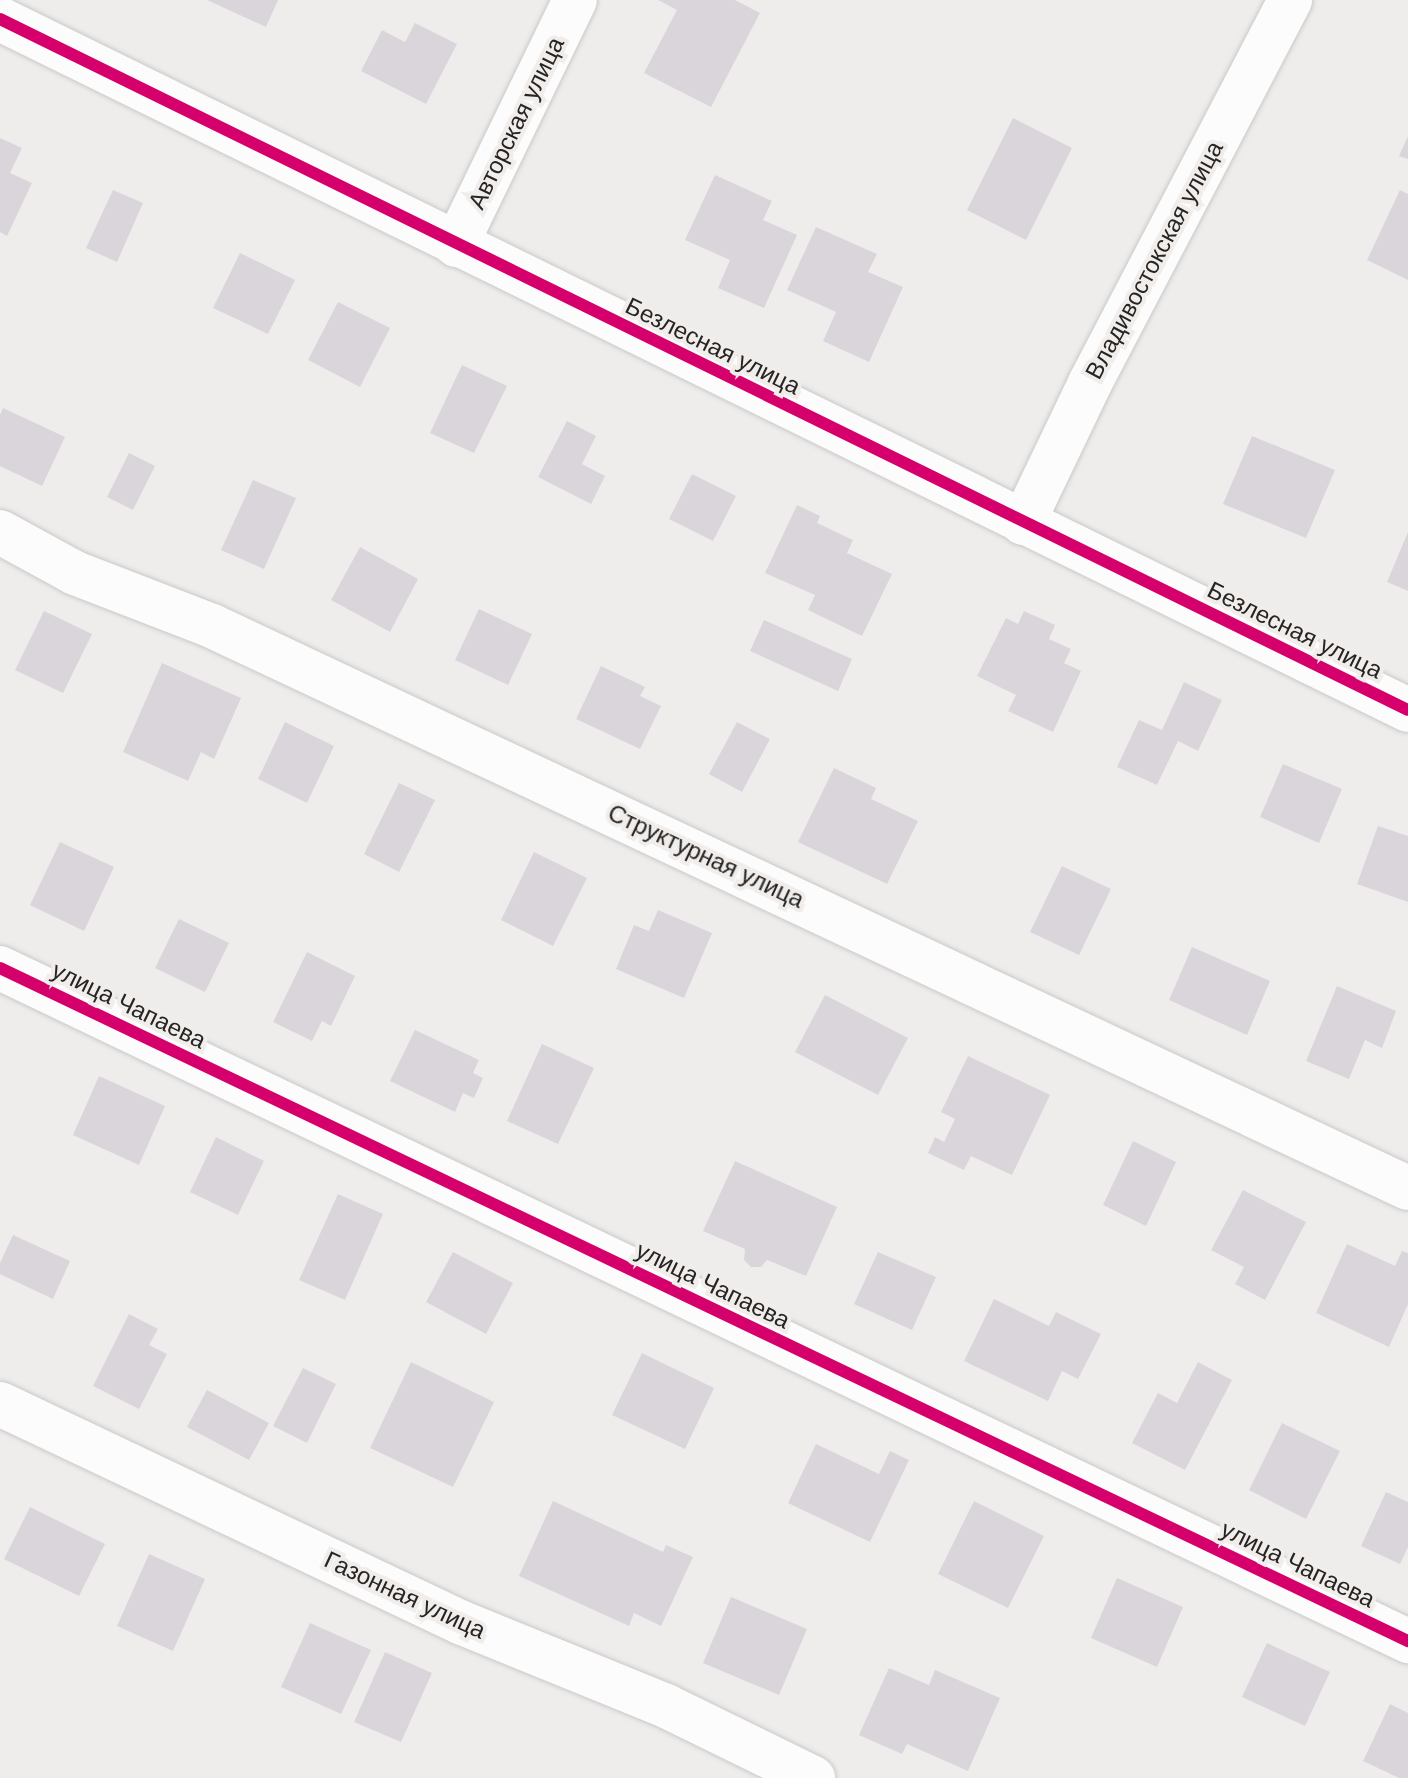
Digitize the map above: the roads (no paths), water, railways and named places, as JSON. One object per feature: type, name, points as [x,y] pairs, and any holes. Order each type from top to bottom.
[{"type":"street","name":"Авторская улица","points":[[456,245],[575,0]]},
{"type":"street","name":"Владивостокская улица","points":[[1023,523],[1090,383],[1290,0]]},
{"type":"street","name":"Безлесная улица","points":[[0,19],[1408,710]]},
{"type":"street","name":"Структурная улица","points":[[0,532],[75,573],[212,626],[1408,1188]]},
{"type":"street","name":"улица Чапаева","points":[[0,968],[1408,1641]]},
{"type":"street","name":"Газонная улица","points":[[0,1404],[462,1623],[666,1706],[813,1778]]}]
